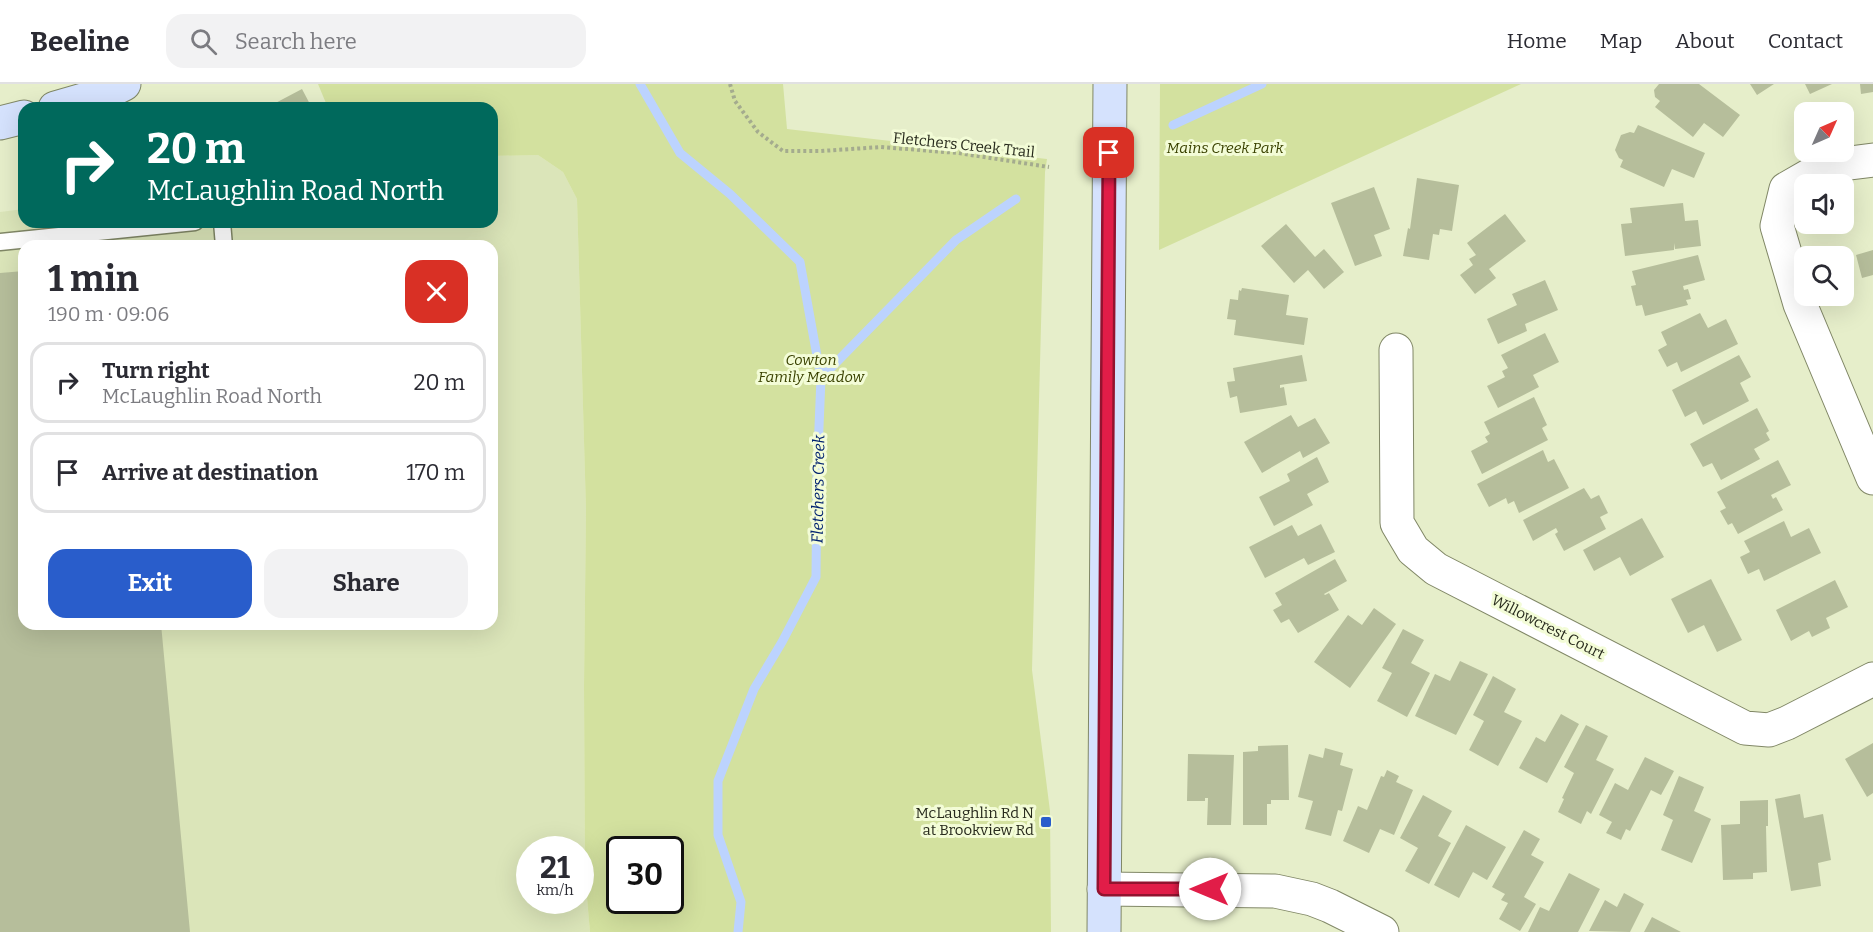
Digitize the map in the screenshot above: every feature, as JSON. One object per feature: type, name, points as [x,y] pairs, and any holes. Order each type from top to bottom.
[{"type":"main road","points":[[76,102],[104,94],[124,84]]},
{"type":"main road","points":[[1104,932],[1110,84]]},
{"type":"main road","points":[[0,123],[18,118]]},
{"type":"street","points":[[1873,160],[1826,166],[1785,189],[1777,226],[1800,304],[1873,477]]},
{"type":"street","name":"Willowcrest Court","points":[[1396,350],[1398,523],[1413,550],[1436,569],[1745,728],[1769,730],[1873,679]]},
{"type":"street","points":[[1104,889],[1275,891],[1312,899],[1382,932]]},
{"type":"lane","points":[[20,240],[136,228]]},
{"type":"lane","points":[[0,242],[18,240]]},
{"type":"path","name":"Fletchers Creek Trail","points":[[730,84],[735,101],[758,132],[783,151],[881,147],[958,153],[1049,167]]},
{"type":"shaded area","points":[[538,155],[563,172],[577,199],[586,510],[585,836],[516,836],[516,914],[588,914],[590,932],[0,932],[0,212],[18,210],[18,228],[498,228],[498,156]]},
{"type":"green space","name":"Cowton Family Meadow","points":[[318,84],[783,84],[787,129],[1047,159],[1032,670],[1050,811],[1051,932],[590,932],[588,914],[594,914],[594,836],[585,836],[586,510],[577,199],[563,172],[538,155],[498,156],[498,102],[326,102]]},
{"type":"green space","name":"Mains Creek Park","points":[[1160,84],[1521,84],[1159,250]]},
{"type":"building","points":[[1659,84],[1699,84],[1740,115],[1723,137],[1704,123],[1693,137],[1655,107],[1660,101],[1655,97],[1654,90]]},
{"type":"building","points":[[1750,84],[1774,84],[1757,95]]},
{"type":"building","points":[[1805,84],[1832,84],[1810,94]]},
{"type":"building","points":[[1860,84],[1873,84],[1873,92],[1861,94]]},
{"type":"building","points":[[302,89],[309,102],[277,102]]},
{"type":"building","points":[[1638,125],[1705,153],[1694,178],[1672,169],[1664,187],[1620,167],[1623,160],[1619,158],[1615,150],[1621,135],[1634,133]]},
{"type":"building","points":[[1417,178],[1459,185],[1452,231],[1440,229],[1439,235],[1433,234],[1429,260],[1403,256],[1408,228],[1410,229]]},
{"type":"building","points":[[1374,187],[1390,229],[1374,235],[1382,256],[1355,266],[1331,203]]},
{"type":"building","points":[[1683,203],[1685,221],[1698,220],[1701,246],[1675,249],[1674,243],[1674,250],[1625,256],[1621,224],[1632,223],[1630,208]]},
{"type":"building","points":[[1505,214],[1526,241],[1489,269],[1496,278],[1475,294],[1460,275],[1473,265],[1469,259],[1476,255],[1467,243]]},
{"type":"building","points":[[1286,224],[1315,257],[1324,249],[1344,272],[1324,289],[1308,270],[1294,283],[1261,246]]},
{"type":"building","points":[[1873,250],[1873,275],[1862,278],[1856,255]]},
{"type":"building","points":[[1698,255],[1705,280],[1683,286],[1684,290],[1688,289],[1691,299],[1686,300],[1688,305],[1645,316],[1642,305],[1636,306],[1631,286],[1636,285],[1632,271]]},
{"type":"building","points":[[18,272],[18,630],[162,630],[190,932],[0,932],[0,273]]},
{"type":"building","points":[[1545,280],[1558,310],[1525,324],[1527,331],[1498,344],[1487,319],[1517,305],[1512,294]]},
{"type":"building","points":[[1242,288],[1289,295],[1286,315],[1308,318],[1304,345],[1234,335],[1236,320],[1227,319],[1230,299],[1238,300],[1239,290],[1241,291]]},
{"type":"building","points":[[1700,313],[1708,328],[1726,319],[1738,344],[1681,372],[1677,362],[1667,367],[1658,350],[1667,345],[1661,332]]},
{"type":"building","points":[[1545,333],[1559,362],[1533,375],[1539,387],[1498,408],[1487,386],[1505,377],[1502,371],[1508,368],[1501,355]]},
{"type":"building","points":[[1302,355],[1307,381],[1280,385],[1280,388],[1284,387],[1287,405],[1240,413],[1237,396],[1230,398],[1227,382],[1235,381],[1233,368]]},
{"type":"building","points":[[1739,355],[1751,377],[1740,383],[1749,401],[1703,425],[1696,411],[1685,417],[1672,390]]},
{"type":"building","points":[[1534,397],[1547,425],[1542,428],[1548,440],[1482,474],[1471,451],[1488,442],[1485,437],[1490,434],[1484,422]]},
{"type":"building","points":[[1757,408],[1769,431],[1766,433],[1770,440],[1754,449],[1760,459],[1721,480],[1712,463],[1703,467],[1690,444]]},
{"type":"building","points":[[1291,415],[1298,427],[1315,418],[1330,443],[1303,458],[1300,451],[1262,473],[1244,442]]},
{"type":"building","points":[[1543,450],[1548,462],[1554,459],[1569,488],[1519,513],[1514,501],[1508,504],[1506,498],[1489,507],[1477,484]]},
{"type":"building","points":[[1317,457],[1329,482],[1307,494],[1313,505],[1274,526],[1259,497],[1290,481],[1287,474]]},
{"type":"building","points":[[1778,460],[1791,485],[1771,495],[1773,499],[1776,497],[1783,510],[1738,534],[1732,523],[1728,525],[1720,511],[1726,508],[1717,492]]},
{"type":"building","points":[[1584,488],[1591,499],[1599,495],[1608,513],[1600,517],[1606,529],[1564,551],[1555,534],[1558,532],[1556,528],[1533,541],[1523,520]]},
{"type":"building","points":[[1642,518],[1664,557],[1630,576],[1620,557],[1594,571],[1583,550]]},
{"type":"building","points":[[1784,521],[1791,537],[1809,528],[1821,553],[1764,581],[1759,569],[1748,574],[1740,557],[1750,552],[1744,541]]},
{"type":"building","points":[[1321,524],[1335,552],[1308,565],[1304,558],[1265,578],[1249,547],[1292,525],[1298,536]]},
{"type":"building","points":[[1335,559],[1347,581],[1324,594],[1329,593],[1339,610],[1298,633],[1289,619],[1281,623],[1273,610],[1282,605],[1275,593]]},
{"type":"building","points":[[1711,579],[1742,640],[1717,652],[1704,625],[1688,633],[1671,599]]},
{"type":"building","points":[[1835,580],[1848,607],[1826,618],[1830,628],[1812,637],[1809,631],[1791,641],[1776,610]]},
{"type":"building","points":[[1374,608],[1396,624],[1350,688],[1314,662],[1348,615],[1362,625]]},
{"type":"building","points":[[1403,629],[1424,640],[1411,663],[1430,673],[1407,717],[1377,701],[1392,673],[1382,668]]},
{"type":"building","points":[[1460,661],[1488,674],[1456,735],[1415,716],[1435,674],[1450,681]]},
{"type":"building","points":[[1493,676],[1516,689],[1504,712],[1522,721],[1498,766],[1469,750],[1484,721],[1473,715]]},
{"type":"building","points":[[1561,714],[1579,724],[1547,783],[1519,768],[1536,737],[1545,742]]},
{"type":"building","points":[[1586,725],[1608,736],[1596,760],[1614,769],[1591,814],[1587,811],[1581,824],[1558,812],[1574,773],[1564,767]]},
{"type":"building","points":[[1873,743],[1873,793],[1867,797],[1845,759]]},
{"type":"building","points":[[1288,745],[1289,800],[1271,800],[1271,804],[1267,804],[1267,825],[1243,825],[1243,752],[1258,751],[1258,746]]},
{"type":"building","points":[[1325,748],[1343,753],[1340,765],[1353,769],[1342,811],[1338,810],[1331,836],[1305,829],[1313,801],[1298,797],[1309,754],[1323,758]]},
{"type":"building","points":[[1188,754],[1234,755],[1231,825],[1207,825],[1208,798],[1205,798],[1205,801],[1187,801]]},
{"type":"building","points":[[1645,757],[1674,771],[1661,795],[1651,790],[1630,831],[1626,829],[1621,840],[1606,833],[1612,822],[1599,815],[1615,783],[1628,790]]},
{"type":"building","points":[[1387,770],[1399,776],[1396,782],[1413,790],[1394,835],[1380,829],[1369,853],[1343,841],[1358,806],[1367,810],[1381,776],[1384,777]]},
{"type":"building","points":[[1679,776],[1704,787],[1694,811],[1711,819],[1692,863],[1661,850],[1673,820],[1663,815]]},
{"type":"building","points":[[1800,794],[1804,818],[1823,814],[1831,860],[1818,863],[1821,886],[1791,891],[1775,799]]},
{"type":"building","points":[[1423,795],[1452,811],[1438,836],[1451,843],[1429,884],[1405,871],[1418,848],[1400,838]]},
{"type":"building","points":[[1768,800],[1767,872],[1753,873],[1753,879],[1723,880],[1721,825],[1740,824],[1740,801]]},
{"type":"building","points":[[1466,825],[1506,847],[1487,880],[1473,872],[1459,898],[1434,885]]},
{"type":"building","points":[[1524,830],[1540,839],[1531,855],[1544,862],[1524,897],[1536,904],[1520,931],[1499,919],[1508,903],[1501,900],[1505,894],[1492,887]]},
{"type":"building","points":[[1569,873],[1600,889],[1578,932],[1528,932],[1540,907],[1549,911]]},
{"type":"building","points":[[1624,893],[1644,904],[1630,932],[1589,931],[1605,900],[1617,907]]},
{"type":"building","points":[[1652,917],[1681,932],[1644,932]]},
{"type":"waterway","name":"Fletchers Creek","points":[[640,84],[680,153],[730,194],[800,262],[821,378],[816,577],[754,689],[718,781],[718,835],[741,902],[738,932]]},
{"type":"waterway","points":[[1173,125],[1262,84]]},
{"type":"waterway","points":[[821,378],[956,240],[1016,199]]},
{"type":"place","name":"McLaughlin Rd N at Brookview Rd","points":[[1046,822]]},
{"type":"route","points":[[1109,153],[1104,889],[1210,889]]}]
